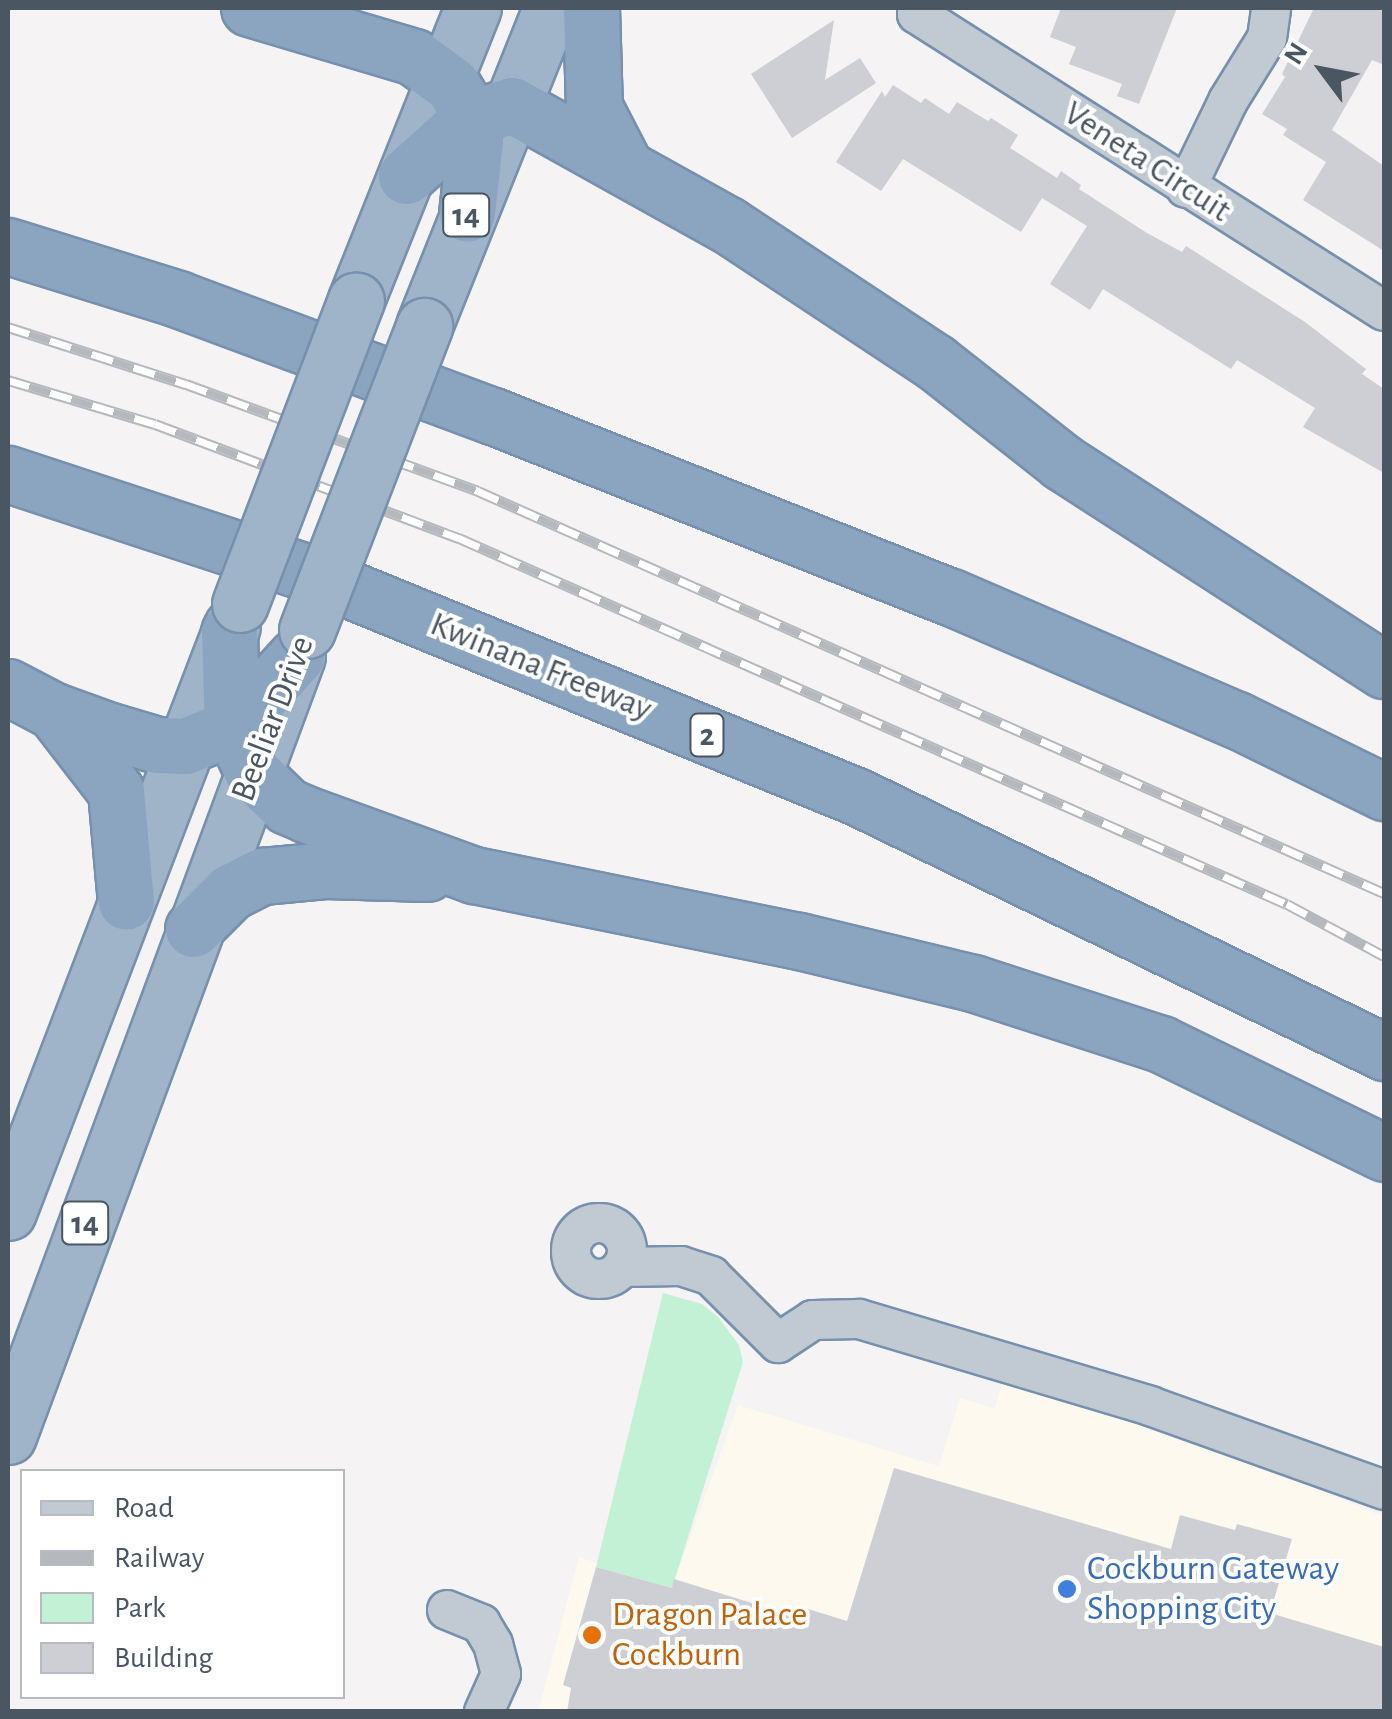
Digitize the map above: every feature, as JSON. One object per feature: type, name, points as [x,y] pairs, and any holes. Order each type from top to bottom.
[{"type":"highway","points":[[249,8],[414,57],[475,101],[625,168],[728,226],[934,362],[1062,462],[1384,670]]},
{"type":"highway","points":[[473,8],[475,101]]},
{"type":"highway","points":[[475,101],[551,8]]},
{"type":"highway","points":[[591,8],[594,107],[625,168]]},
{"type":"highway","name":"Beeliar Drive","points":[[8,1436],[193,929],[223,749],[234,618],[406,176],[475,101]]},
{"type":"highway","name":"Beeliar Drive","points":[[8,1212],[126,902],[223,749],[302,644],[466,214],[475,140],[475,101]]},
{"type":"highway","points":[[8,246],[178,299],[419,388],[933,590],[1236,720],[1384,792]]},
{"type":"highway","name":"Kwinana Freeway","points":[[8,474],[310,572],[858,797],[1384,1052]]},
{"type":"highway","points":[[31,699],[158,745],[223,749],[298,810],[474,875],[798,940],[973,983],[1160,1044],[1384,1153]]},
{"type":"highway","points":[[31,699],[116,791],[126,902]]},
{"type":"highway","points":[[193,929],[230,892],[262,876],[326,870],[474,875]]},
{"type":"street","name":"Veneta Circuit","points":[[917,8],[917,14],[1384,311]]},
{"type":"street","points":[[1186,188],[1228,100],[1267,38],[1270,8]]},
{"type":"street","points":[[624,1255],[711,1276],[778,1343],[813,1320],[859,1319],[1150,1406],[1384,1490]]},
{"type":"street","points":[[447,1610],[481,1624],[494,1644],[501,1674],[484,1712]]},
{"type":"shaded area","points":[[1002,1382],[1211,1445],[1384,1517],[1384,1711],[538,1712],[579,1557],[672,1588],[738,1405],[939,1466],[960,1398],[995,1408]]},
{"type":"green space","points":[[663,1293],[702,1304],[718,1317],[739,1345],[743,1362],[672,1588],[596,1567]]},
{"type":"building","points":[[1061,8],[1177,8],[1139,104],[1117,96],[1122,84],[1069,64],[1076,47],[1050,37]]},
{"type":"building","points":[[1314,8],[1384,8],[1384,65],[1372,60],[1332,130],[1384,166],[1384,251],[1303,200],[1326,162],[1283,135],[1287,129],[1262,114],[1285,77],[1282,74]]},
{"type":"building","points":[[834,20],[825,80],[860,58],[876,83],[792,138],[751,74]]},
{"type":"building","points":[[893,85],[921,103],[925,98],[949,114],[957,102],[988,121],[991,118],[1018,135],[1010,148],[1057,178],[1061,171],[1081,185],[1079,189],[1147,233],[1182,252],[1186,246],[1305,322],[1366,369],[1362,374],[1384,389],[1384,473],[1303,427],[1315,408],[1237,360],[1231,369],[1103,289],[1090,310],[1050,284],[1087,226],[1042,198],[1021,232],[903,159],[881,191],[836,162],[882,91],[885,97]]},
{"type":"building","name":"Cockburn Gateway Shopping City","points":[[894,1468],[1171,1549],[1180,1515],[1235,1530],[1237,1524],[1292,1539],[1270,1613],[1384,1647],[1384,1712],[567,1712],[571,1688],[563,1685],[596,1567],[672,1588],[674,1579],[804,1619],[808,1609],[847,1621]]},
{"type":"railway","points":[[8,327],[186,384],[478,491],[1384,893]]},
{"type":"railway","points":[[8,380],[155,424],[459,538],[1287,904],[1384,956]]},
{"type":"place","name":"Cockburn Gateway Shopping City","points":[[1067,1589]]},
{"type":"place","name":"Dragon Palace Cockburn","points":[[592,1635]]}]
